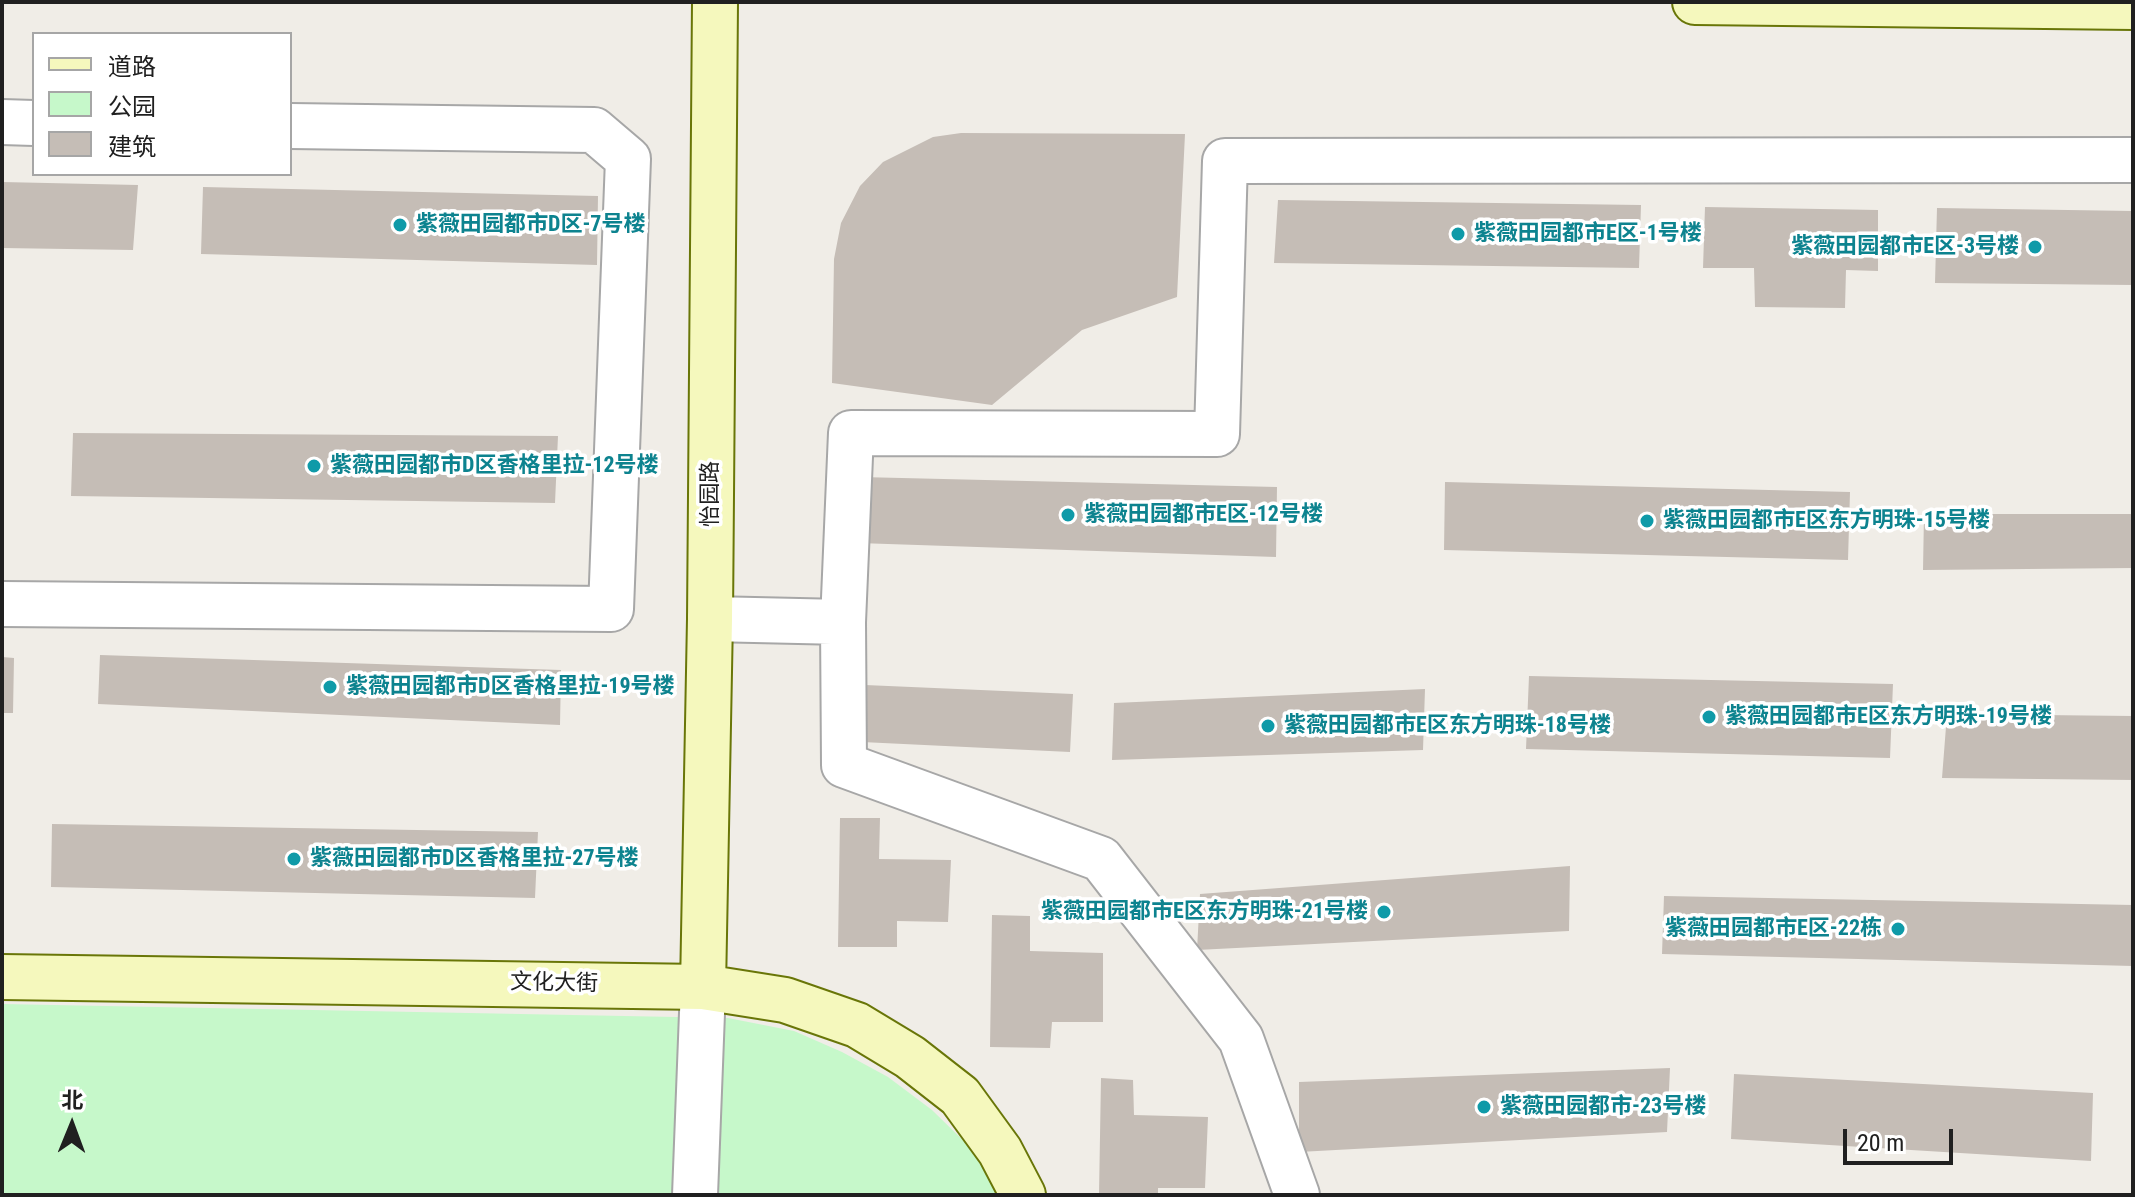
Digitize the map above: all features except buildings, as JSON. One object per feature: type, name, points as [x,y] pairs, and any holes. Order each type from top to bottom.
[{"type":"street","name":"怡园路","points":[[703,987],[710,619],[715,2]]},
{"type":"street","points":[[1695,2],[2133,7]]},
{"type":"street","points":[[2,122],[32,123]]},
{"type":"street","points":[[2,604],[611,609],[628,159],[594,130],[292,126]]},
{"type":"street","points":[[1297,1195],[1241,1039],[1101,859],[844,765],[843,622],[851,433],[1217,434],[1225,161],[2133,160]]},
{"type":"street","points":[[710,619],[843,622]]},
{"type":"street","name":"文化大街","points":[[2,977],[703,987],[785,1000],[857,1025],[910,1057],[960,1096],[1000,1151],[1023,1195]]},
{"type":"street","points":[[695,1195],[703,987]]},
{"type":"green space","points":[[2,1004],[728,1018],[794,1031],[888,1077],[932,1110],[976,1153],[1001,1195],[2,1195]]},
{"type":"place","name":"紫薇田园都市D区-7号楼","points":[[400,225]]},
{"type":"place","name":"紫薇田园都市E区-1号楼","points":[[1458,234]]},
{"type":"place","name":"紫薇田园都市E区-3号楼","points":[[2035,247]]},
{"type":"place","name":"紫薇田园都市D区香格里拉-12号楼","points":[[314,466]]},
{"type":"place","name":"紫薇田园都市E区-12号楼","points":[[1068,515]]},
{"type":"place","name":"紫薇田园都市E区东方明珠-15号楼","points":[[1647,521]]},
{"type":"place","name":"紫薇田园都市D区香格里拉-19号楼","points":[[330,687]]},
{"type":"place","name":"紫薇田园都市E区东方明珠-19号楼","points":[[1709,717]]},
{"type":"place","name":"紫薇田园都市E区东方明珠-18号楼","points":[[1268,726]]},
{"type":"place","name":"紫薇田园都市D区香格里拉-27号楼","points":[[294,859]]},
{"type":"place","name":"紫薇田园都市E区东方明珠-21号楼","points":[[1384,912]]},
{"type":"place","name":"紫薇田园都市E区-22栋","points":[[1898,929]]},
{"type":"place","name":"紫薇田园都市-23号楼","points":[[1484,1107]]}]
